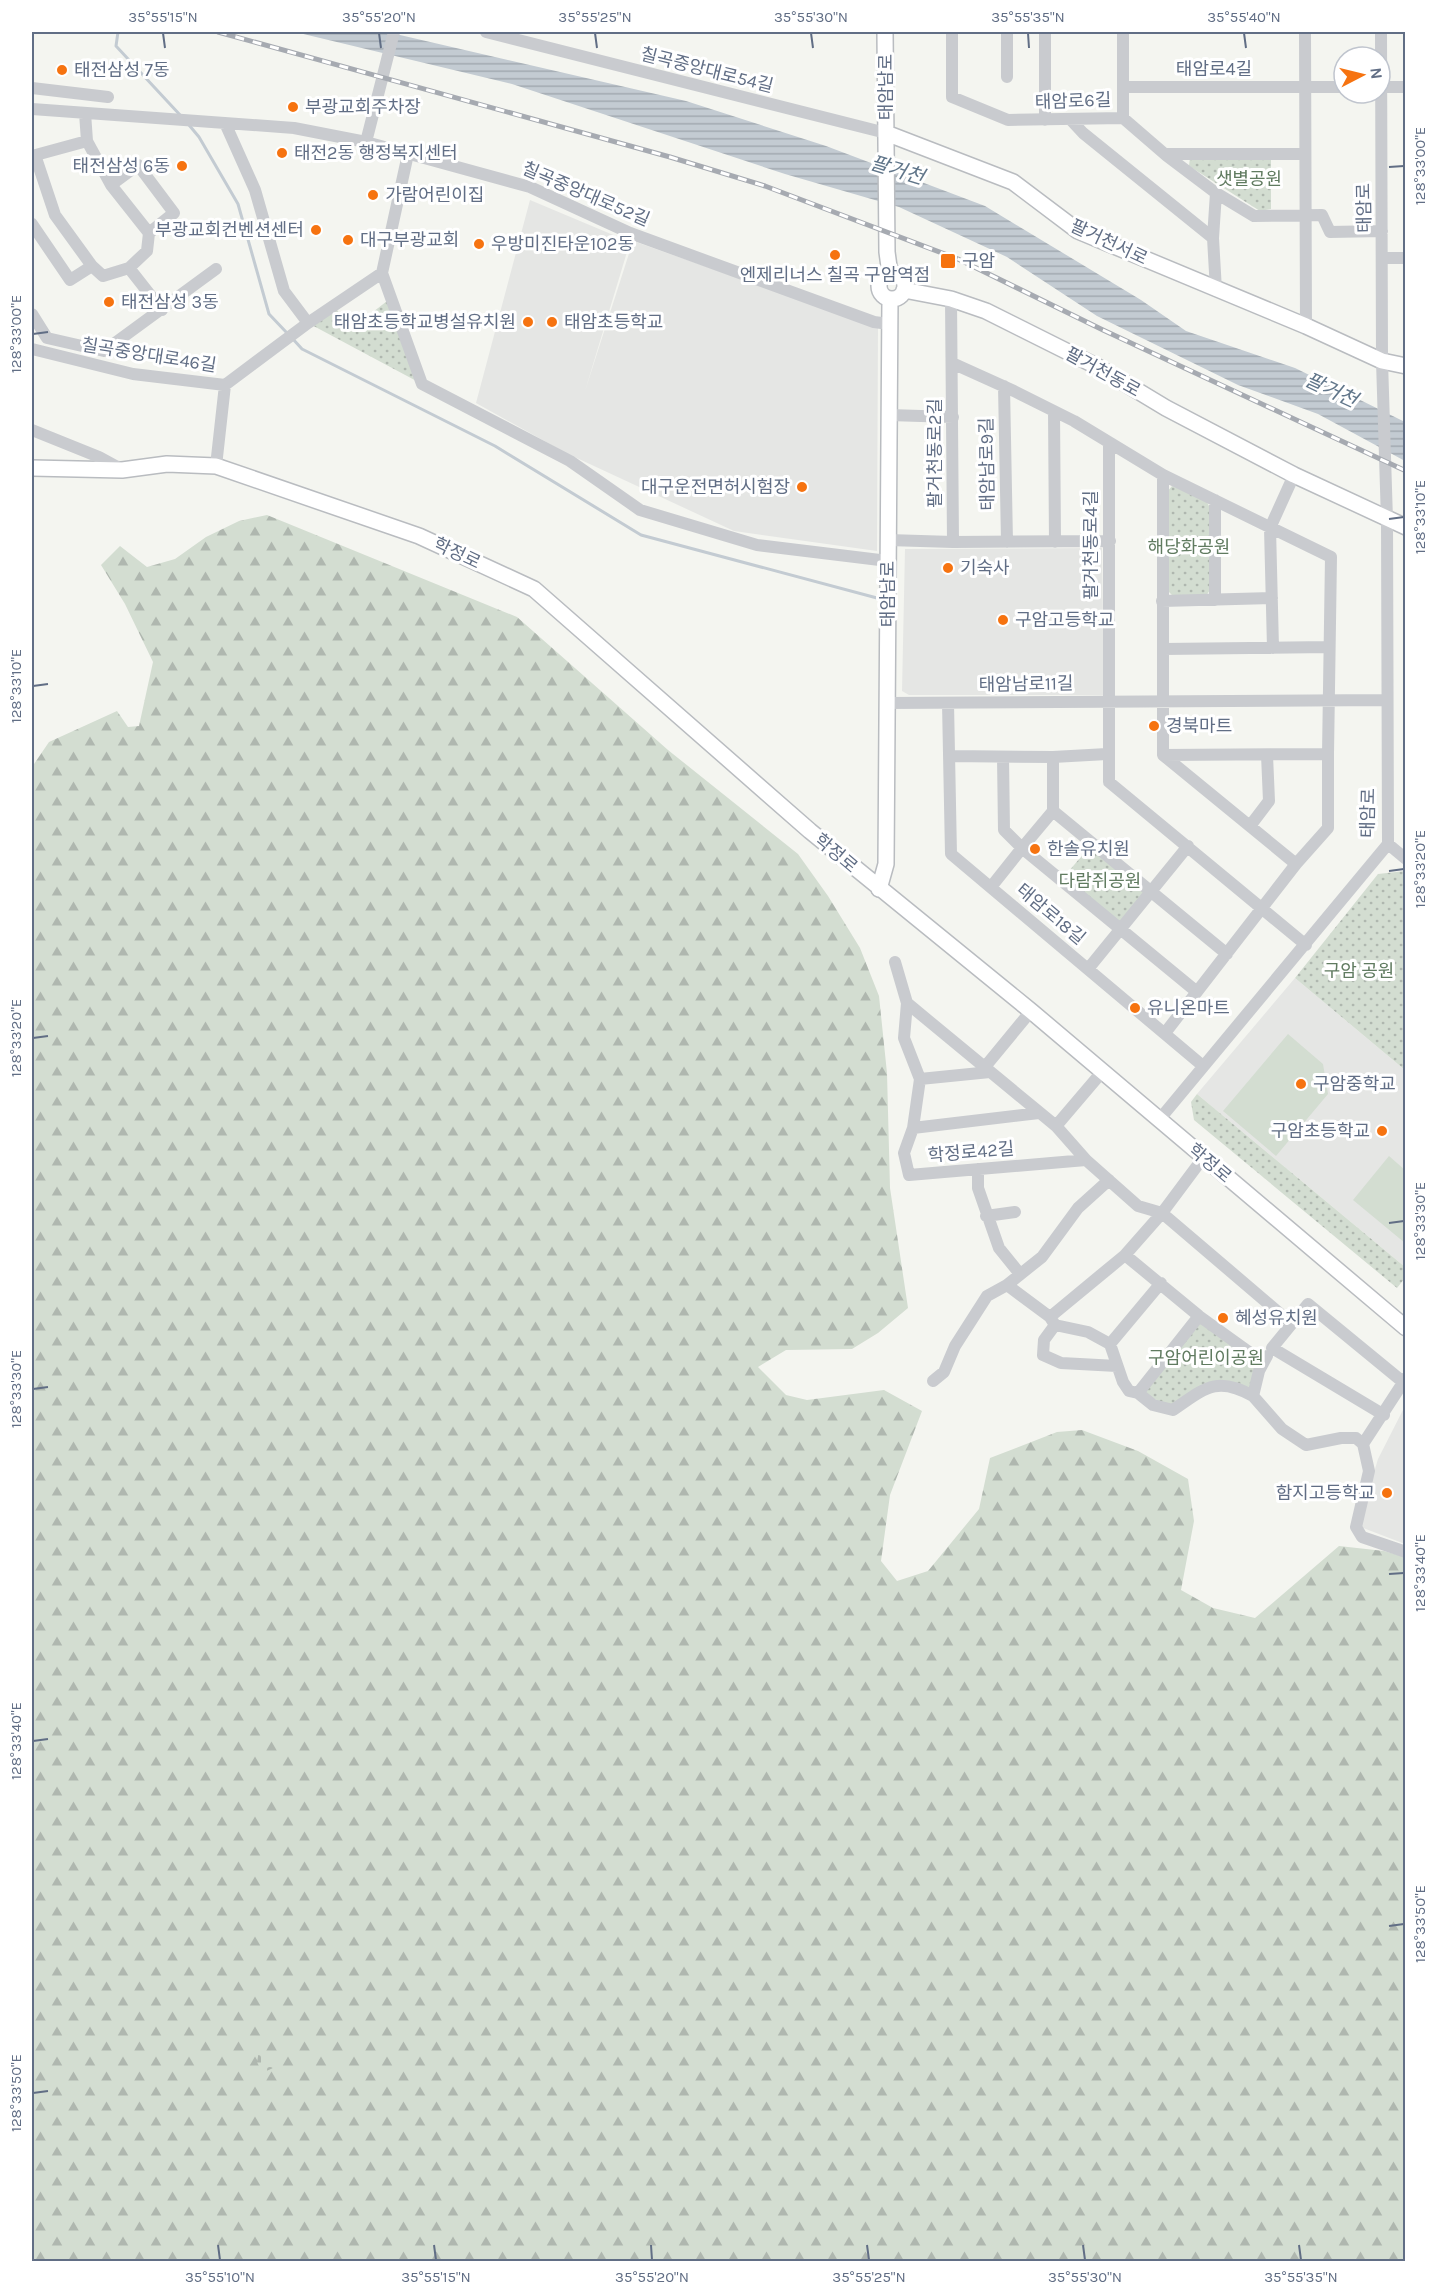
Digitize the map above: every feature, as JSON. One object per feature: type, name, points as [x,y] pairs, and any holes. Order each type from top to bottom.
[{"type":"main road","name":"태암남로","points":[[885,32],[887,252],[890,274]]},
{"type":"main road","name":"팔거천서로","points":[[886,138],[1013,182],[1078,231],[1306,326],[1382,361],[1406,366]]},
{"type":"main road","points":[[890,274],[902,279],[904,290],[898,298],[890,299],[883,296],[879,289],[882,277],[890,274]]},
{"type":"main road","name":"팔거천동로","points":[[904,290],[951,299],[986,311],[1088,362],[1166,408],[1294,475],[1406,527]]},
{"type":"main road","name":"태암남로","points":[[879,889],[886,864],[890,299]]},
{"type":"main road","name":"학정로","points":[[32,468],[122,470],[167,464],[216,466],[419,536],[534,589],[801,824],[1031,1011],[1406,1328]]},
{"type":"street","points":[[366,142],[393,32]]},
{"type":"street","name":"칠곡중앙대로54길","points":[[486,32],[886,138]]},
{"type":"street","name":"태암로6길","points":[[952,32],[952,98],[1008,120],[1123,118],[1216,193],[1254,216],[1322,215],[1330,232],[1382,231]]},
{"type":"street","points":[[1007,32],[1007,77]]},
{"type":"street","points":[[1045,32],[1045,120]]},
{"type":"street","points":[[1123,32],[1123,118]]},
{"type":"street","points":[[1305,32],[1306,326]]},
{"type":"street","name":"태암로4길","points":[[1123,87],[1332,87]]},
{"type":"street","points":[[32,88],[108,97]]},
{"type":"street","points":[[72,112],[73,93]]},
{"type":"street","name":"태암로","points":[[1159,1120],[1388,844],[1387,520],[1382,361],[1380,105]]},
{"type":"street","points":[[32,110],[86,113],[87,141],[111,185],[149,233],[147,251],[129,268],[103,276],[92,266],[55,215],[33,155],[87,141]]},
{"type":"street","name":"칠곡중앙대로52길","points":[[86,113],[294,128],[366,142],[530,187],[630,233],[874,322],[889,324]]},
{"type":"street","points":[[1070,119],[1083,133],[1214,238]]},
{"type":"street","points":[[225,123],[255,189],[284,291],[308,323]]},
{"type":"street","points":[[408,154],[382,273],[422,384],[570,461],[640,510],[757,545],[888,561]]},
{"type":"street","points":[[1165,154],[1305,154]]},
{"type":"street","points":[[111,185],[138,165],[174,213],[149,233]]},
{"type":"street","points":[[1216,193],[1214,238],[1216,290]]},
{"type":"street","points":[[55,215],[32,225],[70,280],[92,266]]},
{"type":"street","points":[[1382,258],[1406,258]]},
{"type":"street","points":[[129,268],[162,310]]},
{"type":"street","points":[[32,314],[47,338],[104,351],[216,269]]},
{"type":"street","points":[[216,466],[225,385],[308,323],[382,273]]},
{"type":"street","name":"팔거천동로2길","points":[[951,299],[953,542]]},
{"type":"street","name":"칠곡중앙대로46길","points":[[32,349],[133,374],[225,385]]},
{"type":"street","points":[[952,363],[1054,411],[1162,475],[1331,557],[1328,828],[1296,864],[1165,1033]]},
{"type":"street","name":"태암남로9길","points":[[1004,386],[1006,542]]},
{"type":"street","points":[[1054,411],[1055,542]]},
{"type":"street","points":[[889,416],[953,417]]},
{"type":"street","points":[[32,430],[99,457],[122,470]]},
{"type":"street","name":"팔거천동로4길","points":[[1109,443],[1108,782],[1306,945]]},
{"type":"street","points":[[1162,475],[1165,701],[1163,755]]},
{"type":"street","points":[[1273,648],[1270,528],[1294,475]]},
{"type":"street","points":[[1215,500],[1215,600]]},
{"type":"street","points":[[888,540],[1110,541]]},
{"type":"street","points":[[1162,601],[1272,598]]},
{"type":"street","points":[[1163,649],[1329,647]]},
{"type":"street","name":"태암남로11길","points":[[887,704],[1387,700]]},
{"type":"street","name":"태암로18길","points":[[948,703],[951,854],[1203,1066]]},
{"type":"street","points":[[949,756],[1053,757],[1107,754]]},
{"type":"street","points":[[1163,755],[1328,754]]},
{"type":"street","points":[[1163,755],[1296,864]]},
{"type":"street","points":[[1250,826],[1269,801],[1268,755]]},
{"type":"street","name":"태암로18길","points":[[1003,757],[1004,830],[1022,848],[1197,992]]},
{"type":"street","points":[[1022,848],[1053,811],[1053,757]]},
{"type":"street","points":[[1053,811],[1227,954]]},
{"type":"street","points":[[1388,844],[1406,859]]},
{"type":"street","points":[[1121,928],[1188,846]]},
{"type":"street","name":"태암로18길","points":[[991,887],[1022,848]]},
{"type":"street","name":"태암로18길","points":[[1088,969],[1121,928]]},
{"type":"street","points":[[895,962],[907,1003],[1056,1126],[1086,1160],[1138,1206],[1162,1213],[1291,1323]]},
{"type":"street","name":"학정로42길","points":[[907,1003],[904,1038],[920,1078],[913,1128],[904,1153],[909,1175],[1086,1160]]},
{"type":"street","points":[[920,1078],[987,1070],[1031,1011]]},
{"type":"street","points":[[1056,1126],[1102,1071]]},
{"type":"street","name":"학정로42길","points":[[913,1128],[1039,1113]]},
{"type":"street","points":[[1118,1366],[1061,1363],[1043,1355],[1044,1340],[1053,1321],[1125,1255],[1162,1213],[1203,1158]]},
{"type":"street","points":[[978,1169],[978,1188],[986,1216],[999,1248],[1020,1274]]},
{"type":"street","points":[[933,1381],[944,1372],[955,1346],[987,1296],[1007,1285],[1042,1257],[1078,1209],[1109,1180]]},
{"type":"street","points":[[986,1216],[1015,1212]]},
{"type":"street","points":[[1125,1255],[1199,1316],[1263,1362]]},
{"type":"street","points":[[1110,1344],[1161,1283]]},
{"type":"street","points":[[1007,1285],[1053,1321],[1088,1332],[1110,1344],[1123,1382],[1129,1391],[1138,1393],[1153,1405],[1173,1410],[1209,1386],[1226,1385],[1241,1389],[1253,1396],[1282,1429],[1306,1445],[1341,1438],[1356,1438],[1363,1444],[1369,1471],[1356,1527],[1362,1537],[1406,1552]]},
{"type":"street","points":[[1253,1396],[1263,1362],[1308,1304],[1404,1380],[1384,1415],[1363,1444]]},
{"type":"street","points":[[1138,1393],[1199,1316]]},
{"type":"street","points":[[1272,1348],[1384,1415]]},
{"type":"shaded area","name":"대구운전면허시험장","points":[[530,200],[630,242],[585,391],[633,241],[878,327],[877,551],[734,531],[566,453],[476,403]]},
{"type":"shaded area","name":"구암고등학교","points":[[1102,548],[1104,695],[909,695],[902,691],[905,549]]},
{"type":"shaded area","name":"구암중학교","points":[[1295,978],[1405,1070],[1405,1267],[1197,1094]]},
{"type":"shaded area","name":"함지고등학교","points":[[1405,1406],[1405,1544],[1358,1526],[1378,1459]]},
{"type":"green space","name":"샛별공원","points":[[1271,156],[1271,209],[1260,211],[1189,166],[1190,157]]},
{"type":"green space","points":[[391,298],[422,384],[308,323],[334,306],[351,329]]},
{"type":"green space","name":"해당화공원","points":[[1172,486],[1206,500],[1210,508],[1212,587],[1206,596],[1174,597],[1167,590],[1166,493]]},
{"type":"green space","points":[[267,515],[517,617],[668,750],[798,854],[828,896],[860,948],[879,996],[887,1073],[890,1188],[908,1308],[878,1333],[852,1349],[786,1350],[758,1367],[786,1395],[807,1400],[884,1390],[922,1411],[890,1495],[881,1561],[897,1581],[928,1571],[979,1509],[990,1458],[1057,1432],[1082,1430],[1138,1451],[1188,1479],[1194,1521],[1181,1590],[1213,1608],[1255,1618],[1339,1546],[1384,1551],[1405,1557],[1405,2261],[32,2262],[32,767],[49,742],[117,711],[128,727],[139,726],[153,662],[125,604],[101,565],[120,546],[147,567],[175,559],[206,537],[239,521]]},
{"type":"green space","name":"다람쥐공원","points":[[1091,845],[1146,891],[1121,924],[1063,878]]},
{"type":"green space","name":"구암 공원","points":[[1406,871],[1405,1070],[1295,978],[1378,874]]},
{"type":"green space","points":[[1288,1034],[1323,1064],[1328,1094],[1276,1156],[1223,1111]]},
{"type":"green space","points":[[1197,1094],[1405,1267],[1405,1278],[1397,1288],[1194,1120],[1191,1102]]},
{"type":"green space","points":[[1389,1156],[1405,1170],[1405,1243],[1353,1200]]},
{"type":"green space","name":"구암어린이공원","points":[[1200,1320],[1259,1363],[1251,1393],[1226,1385],[1173,1408],[1142,1393]]},
{"type":"green space","points":[[259,2051],[270,2051],[277,2060],[273,2068],[262,2073],[257,2062]]},
{"type":"water","name":"팔거천","points":[[295,32],[387,32],[686,101],[826,146],[985,206],[1141,300],[1186,331],[1295,368],[1405,422],[1405,461],[1318,414],[1238,385],[1097,316],[1007,257],[899,207],[785,174],[512,84]]},
{"type":"waterway","points":[[118,32],[116,46],[181,116]]},
{"type":"waterway","points":[[189,125],[199,137],[238,204],[269,314],[287,333]]},
{"type":"waterway","points":[[292,338],[302,349],[495,446],[641,535],[877,598]]},
{"type":"railway","points":[[218,32],[670,157],[765,186],[958,259],[1103,330],[1406,471]]},
{"type":"place","name":"태전삼성 7동","points":[[62,70]]},
{"type":"place","name":"부광교회주차장","points":[[293,107]]},
{"type":"place","name":"태전2동 행정복지센터","points":[[282,153]]},
{"type":"place","name":"태전삼성 6동","points":[[182,166]]},
{"type":"place","name":"가람어린이집","points":[[373,195]]},
{"type":"place","name":"부광교회컨벤션센터","points":[[316,230]]},
{"type":"place","name":"대구부광교회","points":[[348,240]]},
{"type":"place","name":"우방미진타운102동","points":[[479,244]]},
{"type":"place","name":"엔제리너스 칠곡 구암역점","points":[[835,255]]},
{"type":"place","name":"구암","points":[[948,261]]},
{"type":"place","name":"태전삼성 3동","points":[[109,302]]},
{"type":"place","name":"태암초등학교병설유치원","points":[[528,322]]},
{"type":"place","name":"태암초등학교","points":[[552,322]]},
{"type":"place","name":"대구운전면허시험장","points":[[802,487]]},
{"type":"place","name":"기숙사","points":[[948,568]]},
{"type":"place","name":"구암고등학교","points":[[1003,620]]},
{"type":"place","name":"경북마트","points":[[1154,726]]},
{"type":"place","name":"한솔유치원","points":[[1035,849]]},
{"type":"place","name":"유니온마트","points":[[1135,1008]]},
{"type":"place","name":"구암중학교","points":[[1301,1084]]},
{"type":"place","name":"구암초등학교","points":[[1382,1131]]},
{"type":"place","name":"혜성유치원","points":[[1223,1318]]},
{"type":"place","name":"함지고등학교","points":[[1387,1493]]}]
